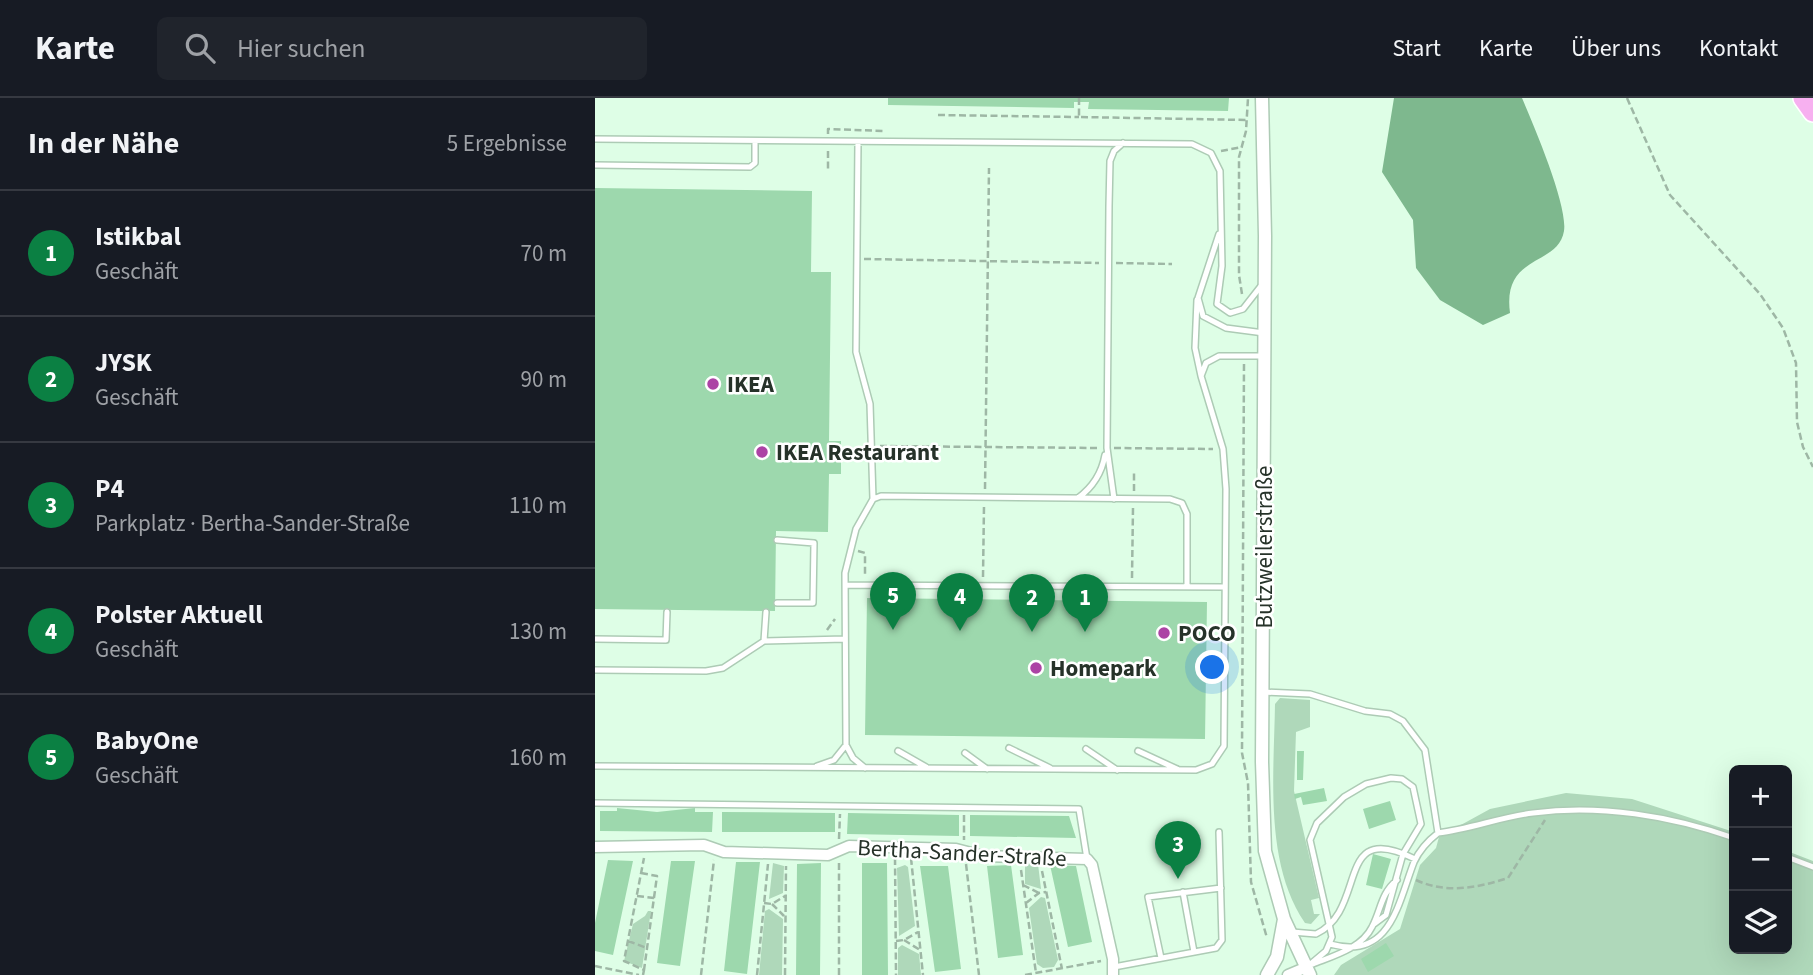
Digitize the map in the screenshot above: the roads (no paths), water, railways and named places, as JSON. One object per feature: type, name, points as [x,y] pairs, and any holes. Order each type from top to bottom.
[{"type":"highway","points":[[1803,98],[1813,112]]},
{"type":"street","name":"Butzweilerstraße","points":[[1265,102],[1265,851],[1284,919],[1309,971]]},
{"type":"street","name":"Bertha-Sander-Straße","points":[[595,847],[643,844],[704,845],[715,850],[828,855],[849,846],[964,851],[983,856],[1087,859],[1092,864],[1112,967]]},
{"type":"street","points":[[1267,975],[1277,957],[1284,919]]},
{"type":"street","points":[[1288,975],[1309,971]]},
{"type":"lane","points":[[595,139],[1192,144],[1211,153],[1220,171],[1222,266],[1217,304],[1230,313],[1243,309],[1265,281]]},
{"type":"lane","points":[[595,166],[750,167],[755,163],[755,142]]},
{"type":"lane","points":[[858,142],[856,352],[870,404],[873,499],[849,549],[845,584],[846,745],[853,758],[865,768]]},
{"type":"lane","points":[[1114,499],[1107,448],[1110,161],[1114,151],[1123,144]]},
{"type":"lane","points":[[597,766],[1196,770],[1212,764],[1224,746],[1223,449],[1195,348],[1195,309],[1221,228]]},
{"type":"lane","points":[[1198,298],[1203,316],[1226,328],[1264,333]]},
{"type":"lane","points":[[1202,376],[1206,363],[1219,356],[1264,356]]},
{"type":"lane","points":[[1078,498],[1093,483],[1103,467],[1107,448]]},
{"type":"lane","points":[[873,499],[881,496],[1170,499],[1182,503],[1187,514],[1187,586]]},
{"type":"lane","points":[[777,540],[814,543],[813,603],[777,603]]},
{"type":"lane","points":[[845,584],[1225,587]]},
{"type":"lane","points":[[595,639],[666,640],[667,612]]},
{"type":"lane","points":[[764,641],[766,612]]},
{"type":"lane","points":[[595,670],[706,671],[723,668],[764,641],[845,639]]},
{"type":"lane","points":[[1263,692],[1310,694],[1365,711],[1390,713],[1403,721],[1425,750],[1438,833]]},
{"type":"lane","points":[[811,768],[834,760],[846,745]]},
{"type":"lane","points":[[1009,748],[1053,769]]},
{"type":"lane","points":[[1086,750],[1117,770]]},
{"type":"lane","points":[[898,751],[929,769]]},
{"type":"lane","points":[[1138,751],[1180,770]]},
{"type":"lane","points":[[965,753],[986,769]]},
{"type":"lane","points":[[1391,778],[1408,782],[1413,787],[1421,824],[1403,853],[1386,915],[1374,925],[1367,936],[1309,971],[1330,944],[1329,922],[1310,840],[1317,823],[1330,809],[1366,783],[1391,778]]},
{"type":"lane","points":[[595,803],[1079,809],[1087,859]]},
{"type":"lane","points":[[1330,944],[1349,949],[1360,947],[1390,926],[1415,859],[1438,833],[1550,811],[1614,811],[1692,823],[1729,836]]},
{"type":"lane","points":[[1112,967],[1216,948],[1222,940],[1219,832]]},
{"type":"lane","points":[[1289,932],[1316,934],[1345,907],[1355,868],[1364,853],[1381,847],[1415,859]]},
{"type":"lane","points":[[1792,859],[1813,867]]},
{"type":"lane","points":[[1161,958],[1148,897],[1221,888]]},
{"type":"lane","points":[[1182,892],[1194,952]]},
{"type":"place","name":"IKEA","points":[[713,384]]},
{"type":"place","name":"IKEA Restaurant","points":[[762,452]]},
{"type":"place","name":"BabyOne","points":[[893,630]]},
{"type":"place","name":"Polster Aktuell","points":[[960,631]]},
{"type":"place","name":"JYSK","points":[[1032,632]]},
{"type":"place","name":"Istikbal","points":[[1085,632]]},
{"type":"place","name":"POCO","points":[[1164,633]]},
{"type":"place","name":"Homepark","points":[[1036,668]]},
{"type":"place","name":"P4","points":[[1178,879]]}]
